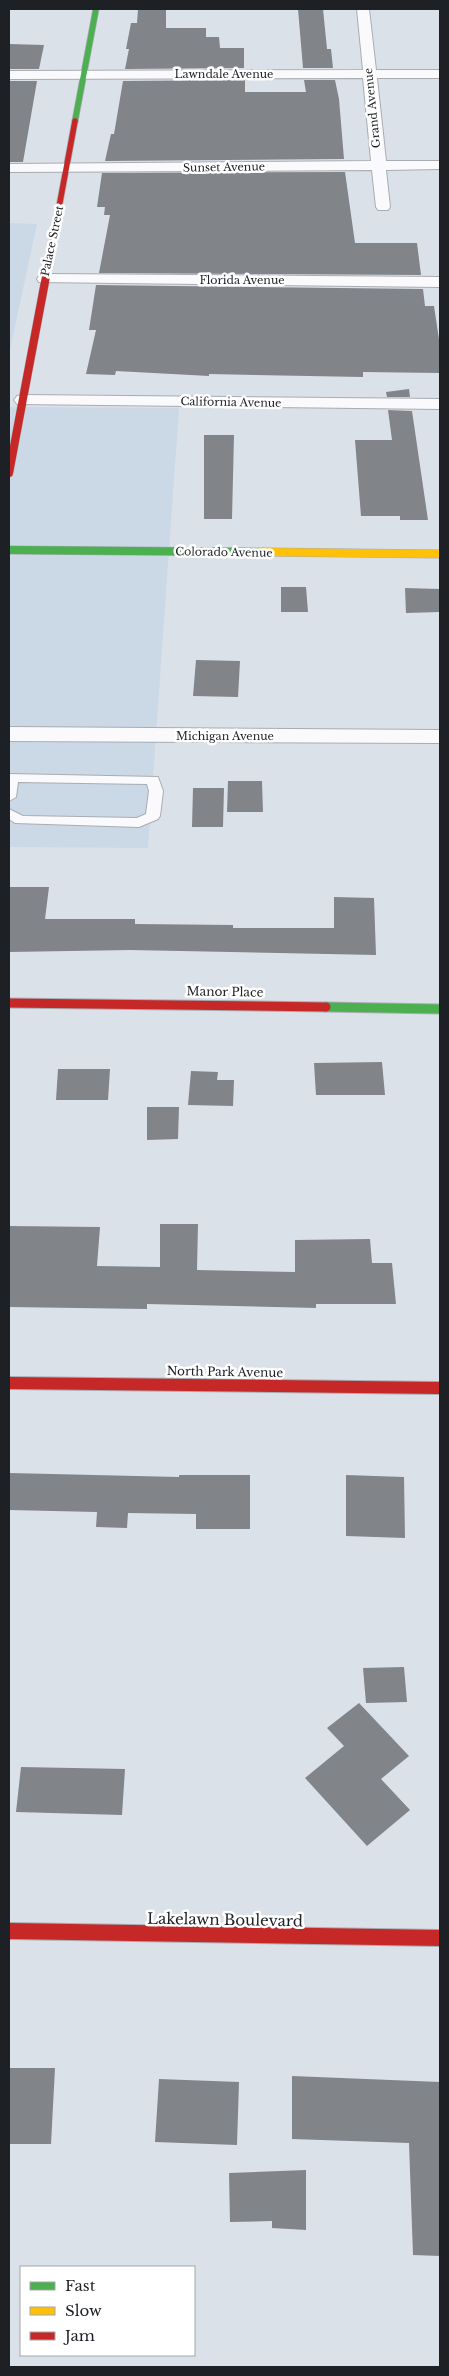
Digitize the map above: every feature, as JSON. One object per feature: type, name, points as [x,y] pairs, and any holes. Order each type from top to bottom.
[{"type":"street","name":"Palace Street","points":[[9,473],[96,9]]},
{"type":"street","name":"Grand Avenue","points":[[363,9],[383,207]]},
{"type":"street","name":"Lawndale Avenue","points":[[9,75],[440,74]]},
{"type":"street","name":"Sunset Avenue","points":[[9,168],[440,166]]},
{"type":"street","name":"Florida Avenue","points":[[45,279],[440,282]]},
{"type":"street","name":"California Avenue","points":[[22,400],[440,404]]},
{"type":"street","name":"Colorado Avenue","points":[[9,550],[440,554]]},
{"type":"street","name":"Michigan Avenue","points":[[9,734],[440,737]]},
{"type":"street","name":"Manor Place","points":[[9,1004],[440,1009]]},
{"type":"street","name":"North Park Avenue","points":[[9,1383],[440,1388]]},
{"type":"street","name":"Lakelawn Boulevard","points":[[9,1931],[440,1938]]},
{"type":"lane","points":[[9,797],[10,778],[153,780],[156,791],[153,816],[138,823],[20,820],[9,814]]},
{"type":"shaded area","points":[[9,223],[37,224],[9,354]]},
{"type":"shaded area","points":[[9,407],[179,408],[148,848],[9,847]]},
{"type":"building","points":[[138,9],[166,9],[166,28],[206,28],[206,37],[219,37],[220,48],[244,48],[244,68],[125,69],[129,49],[126,49],[131,23],[137,23]]},
{"type":"building","points":[[298,9],[323,9],[327,49],[331,49],[333,68],[303,68]]},
{"type":"building","points":[[9,44],[44,45],[39,69],[9,69]]},
{"type":"building","points":[[245,80],[245,92],[306,92],[304,80],[335,80],[339,99],[344,159],[105,161],[111,134],[114,134],[123,81]]},
{"type":"building","points":[[9,81],[37,81],[23,162],[9,162]]},
{"type":"building","points":[[345,172],[355,243],[417,243],[421,275],[99,273],[110,215],[104,215],[105,207],[97,207],[102,173]]},
{"type":"building","points":[[96,285],[423,289],[425,306],[434,306],[440,346],[440,373],[363,372],[363,377],[209,374],[209,376],[116,371],[115,375],[86,374],[96,330],[89,330]]},
{"type":"building","points":[[409,389],[410,397],[387,397],[386,392]]},
{"type":"building","points":[[388,410],[412,411],[428,520],[400,520],[400,516],[361,516],[355,440],[392,440]]},
{"type":"building","points":[[204,435],[234,435],[232,519],[204,519]]},
{"type":"building","points":[[281,587],[306,587],[308,612],[281,612]]},
{"type":"building","points":[[405,588],[440,589],[440,612],[406,613]]},
{"type":"building","points":[[196,660],[240,661],[238,697],[193,696]]},
{"type":"building","points":[[228,781],[262,781],[263,812],[227,812]]},
{"type":"building","points":[[193,788],[224,788],[223,827],[192,827]]},
{"type":"building","points":[[9,887],[49,887],[45,919],[135,919],[135,924],[233,925],[233,928],[334,928],[334,897],[374,898],[376,955],[130,950],[9,952]]},
{"type":"building","points":[[382,1062],[385,1095],[316,1095],[314,1063]]},
{"type":"building","points":[[58,1069],[110,1069],[108,1100],[56,1100]]},
{"type":"building","points":[[191,1071],[218,1072],[217,1080],[234,1080],[233,1106],[188,1105]]},
{"type":"building","points":[[147,1107],[179,1107],[178,1139],[147,1140]]},
{"type":"building","points":[[160,1224],[198,1224],[197,1270],[295,1272],[295,1240],[370,1239],[372,1263],[392,1263],[396,1304],[316,1304],[316,1308],[147,1304],[147,1309],[9,1307],[9,1226],[100,1227],[97,1266],[160,1267]]},
{"type":"building","points":[[9,1473],[179,1477],[179,1475],[250,1475],[250,1529],[196,1529],[196,1514],[128,1513],[127,1528],[96,1527],[97,1512],[9,1510]]},
{"type":"building","points":[[346,1475],[404,1477],[405,1538],[346,1536]]},
{"type":"building","points":[[404,1667],[407,1702],[366,1703],[363,1668]]},
{"type":"building","points":[[359,1703],[409,1756],[381,1779],[410,1810],[367,1846],[305,1778],[344,1746],[327,1728]]},
{"type":"building","points":[[21,1767],[125,1769],[122,1815],[16,1812]]},
{"type":"building","points":[[9,2068],[55,2068],[51,2144],[9,2144]]},
{"type":"building","points":[[292,2076],[440,2082],[440,2256],[413,2255],[409,2143],[292,2139]]},
{"type":"building","points":[[159,2079],[239,2082],[237,2145],[155,2142]]},
{"type":"building","points":[[306,2170],[306,2230],[272,2228],[272,2221],[230,2222],[229,2173]]},
{"type":"traffic: fast","points":[[75,121],[96,9]]},
{"type":"traffic: fast","points":[[9,550],[263,552]]},
{"type":"traffic: fast","points":[[326,1007],[440,1009]]},
{"type":"traffic: slow","points":[[263,552],[440,554]]},
{"type":"traffic: jam","points":[[9,473],[75,121]]},
{"type":"traffic: jam","points":[[9,1003],[326,1007]]},
{"type":"traffic: jam","points":[[9,1383],[440,1388]]},
{"type":"traffic: jam","points":[[9,1931],[440,1938]]}]
